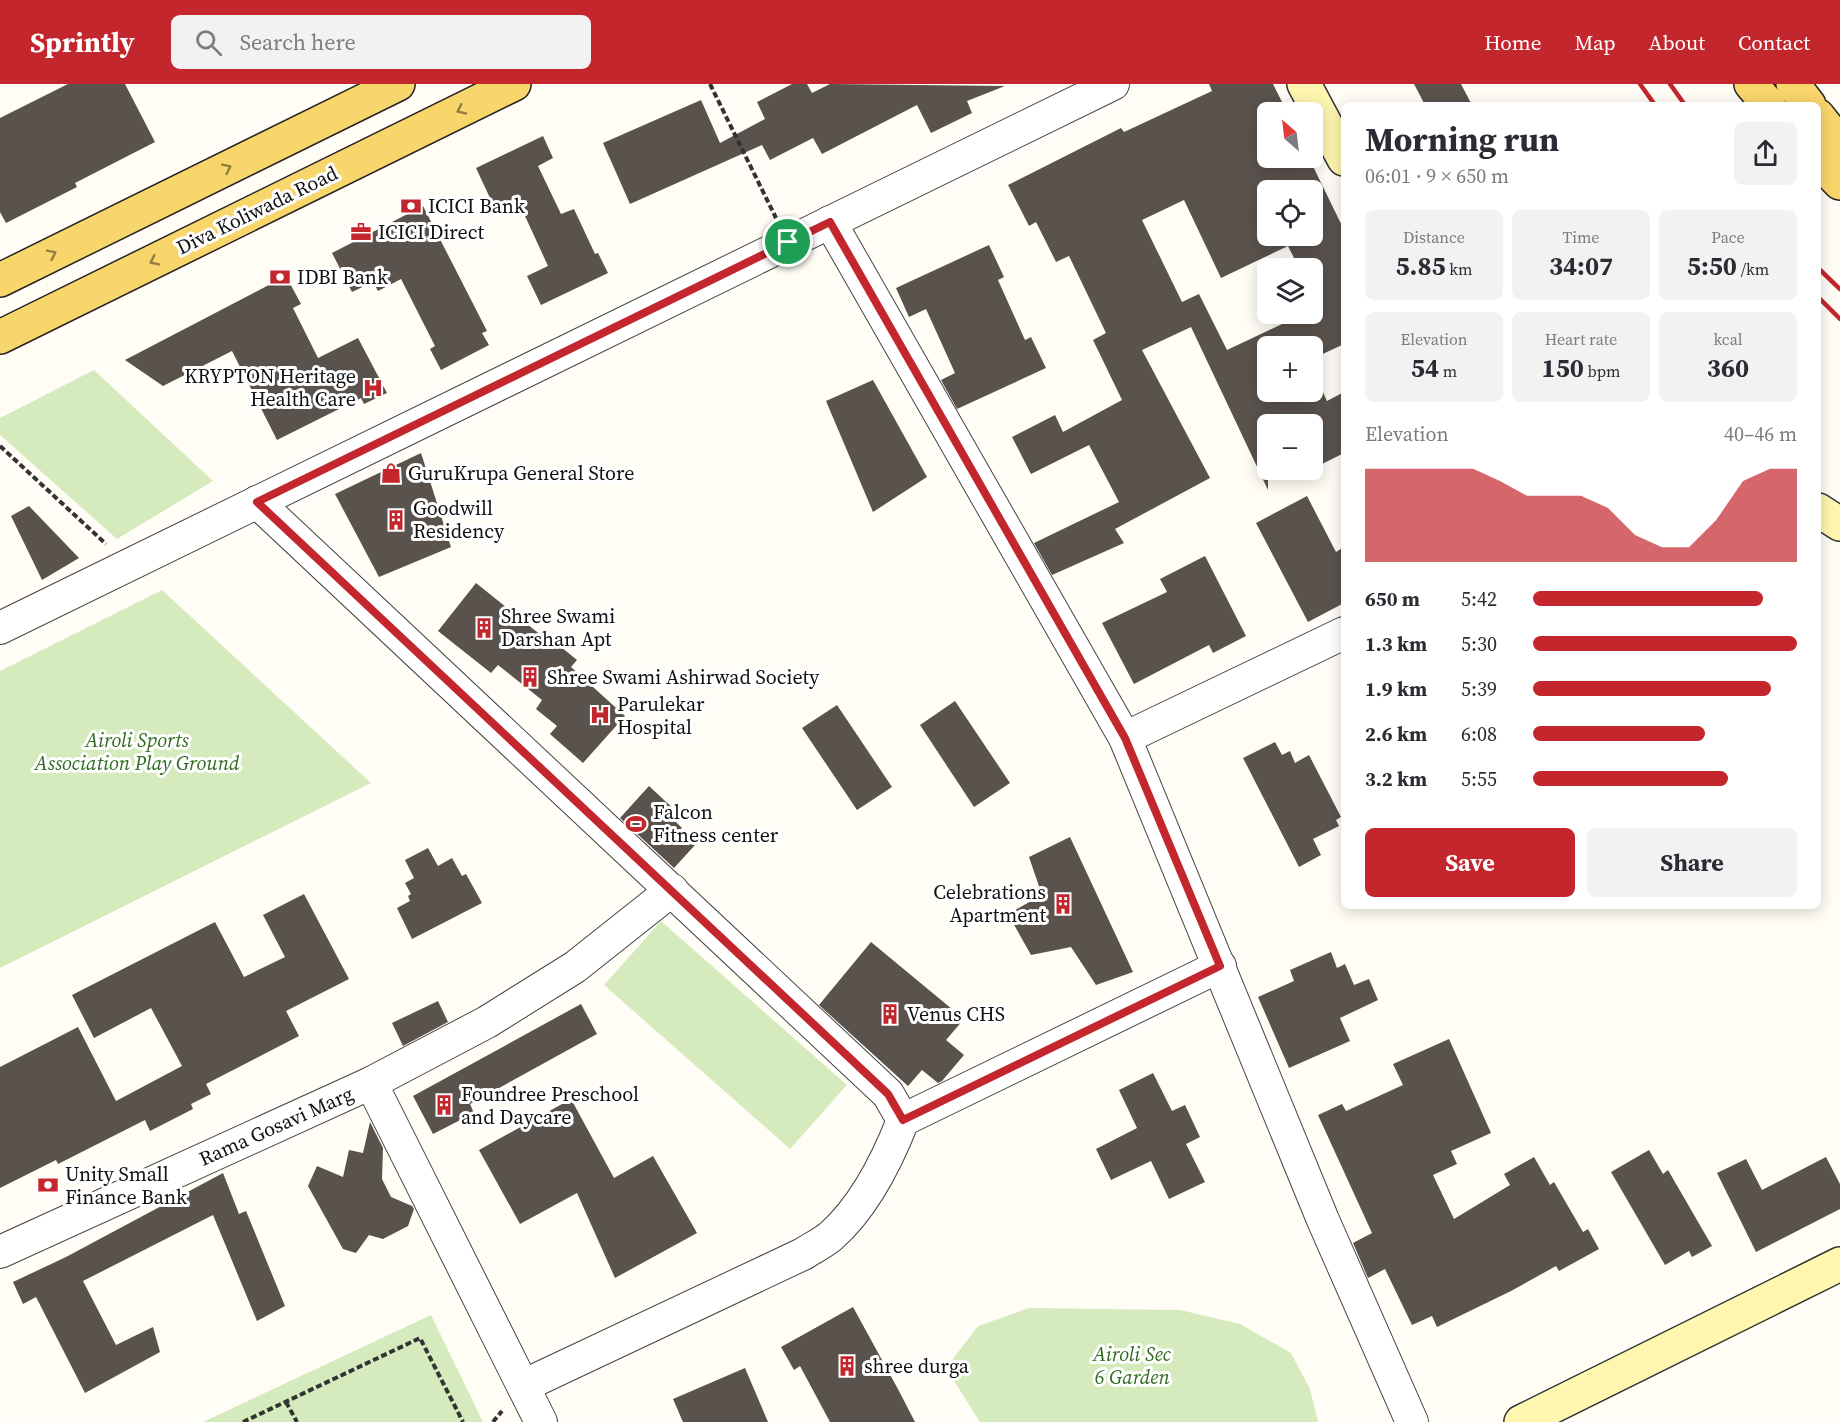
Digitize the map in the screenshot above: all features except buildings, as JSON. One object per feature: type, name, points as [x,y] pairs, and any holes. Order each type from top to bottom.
[{"type":"main road","points":[[0,280],[398,84]]},
{"type":"main road","name":"Diva Koliwada Road","points":[[0,337],[514,84]]},
{"type":"main road","points":[[1751,84],[1766,102]]},
{"type":"main road","points":[[1793,84],[1807,102]]},
{"type":"main road","points":[[1821,120],[1840,144]]},
{"type":"main road","points":[[1821,163],[1840,183]]},
{"type":"street","points":[[0,628],[1113,84]]},
{"type":"street","points":[[1304,84],[1341,153]]},
{"type":"street","points":[[830,222],[1125,738],[1323,1220],[1412,1422]]},
{"type":"street","points":[[257,502],[888,1094],[903,1120]]},
{"type":"street","points":[[1821,512],[1840,524]]},
{"type":"street","points":[[1125,738],[1341,634]]},
{"type":"street","points":[[371,1083],[487,1023],[575,967],[672,890]]},
{"type":"street","points":[[523,1386],[803,1254],[831,1236],[863,1198],[890,1152],[903,1120],[1220,966]]},
{"type":"street","name":"Rama Gosavi Marg","points":[[0,1251],[371,1083],[542,1422]]},
{"type":"street","points":[[1521,1422],[1840,1264]]},
{"type":"path","points":[[710,84],[788,242]]},
{"type":"path","points":[[0,446],[129,565]]},
{"type":"path","points":[[243,1422],[420,1338],[463,1422]]},
{"type":"path","points":[[286,1402],[297,1422]]},
{"type":"green space","points":[[94,370],[213,481],[117,539],[0,435],[0,418]]},
{"type":"green space","name":"Airoli Sports Association Play Ground","points":[[162,590],[371,783],[0,968],[0,671]]},
{"type":"green space","points":[[661,921],[847,1085],[790,1149],[604,985]]},
{"type":"green space","name":"Airoli Sec 6 Garden","points":[[1029,1308],[1180,1310],[1240,1324],[1291,1353],[1310,1389],[1318,1422],[980,1422],[946,1368],[978,1326]]},
{"type":"green space","points":[[431,1315],[483,1422],[203,1422]]},
{"type":"railway","points":[[1640,84],[1653,102]]},
{"type":"railway","points":[[1670,84],[1683,102]]},
{"type":"railway","points":[[1821,271],[1840,289]]},
{"type":"railway","points":[[1821,300],[1840,319]]},
{"type":"place","name":"ICICI Bank","points":[[411,206]]},
{"type":"place","name":"ICICI Direct","points":[[361,232]]},
{"type":"place","name":"IDBI Bank","points":[[280,277]]},
{"type":"place","name":"KRYPTON Heritage Health Care","points":[[373,388]]},
{"type":"place","name":"GuruKrupa General Store","points":[[391,473]]},
{"type":"place","name":"Goodwill Residency","points":[[396,520]]},
{"type":"place","name":"Shree Swami Darshan Apt","points":[[484,628]]},
{"type":"place","name":"Shree Swami Ashirwad Society","points":[[530,677]]},
{"type":"place","name":"Parulekar Hospital","points":[[600,715]]},
{"type":"place","name":"Falcon Fitness center","points":[[636,824]]},
{"type":"place","name":"Celebrations Apartment","points":[[1063,904]]},
{"type":"place","name":"Venus CHS","points":[[890,1014]]},
{"type":"place","name":"Foundree Preschool and Daycare","points":[[444,1105]]},
{"type":"place","name":"Unity Small Finance Bank","points":[[48,1185]]},
{"type":"place","name":"shree durga","points":[[847,1366]]},
{"type":"route","points":[[830,222],[1125,738],[1220,966],[903,1120],[888,1094],[257,502],[788,242],[830,222]]}]
